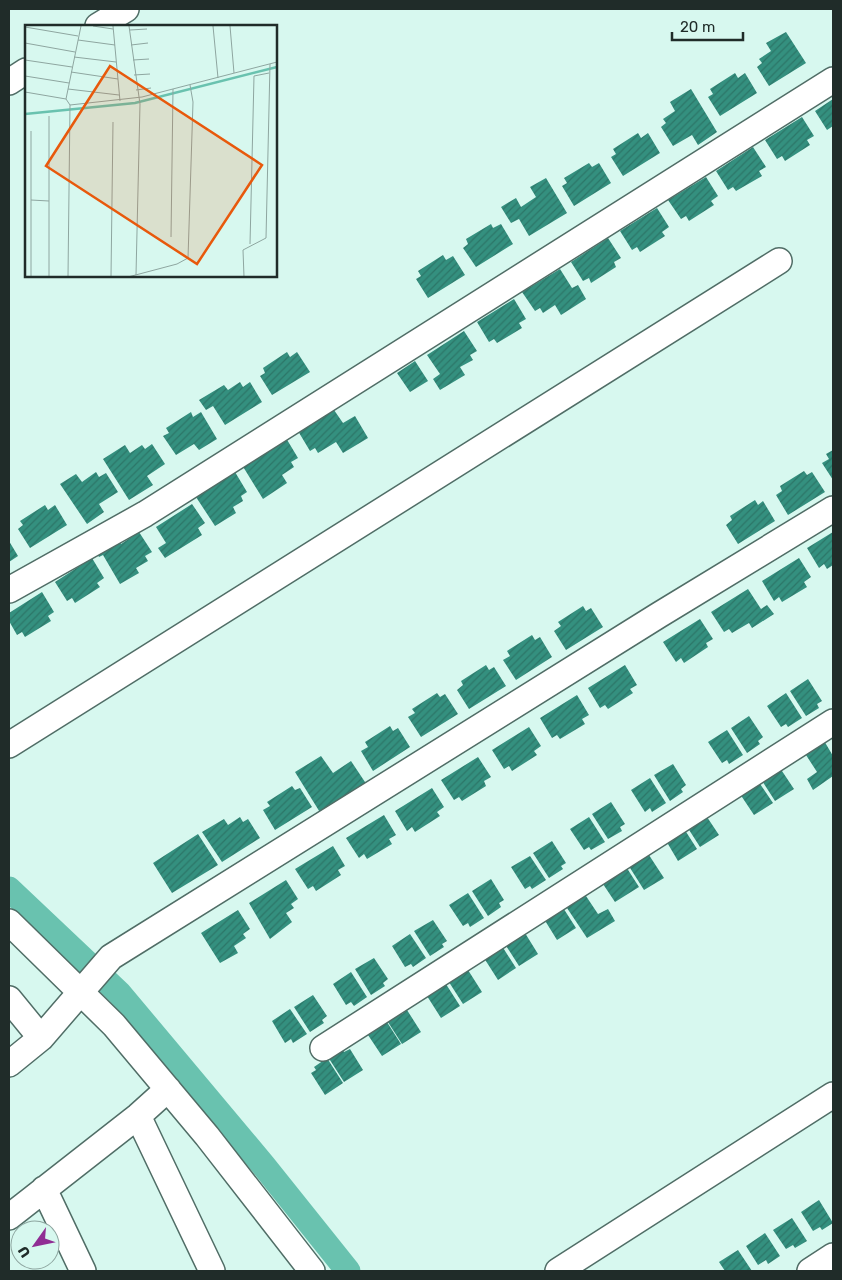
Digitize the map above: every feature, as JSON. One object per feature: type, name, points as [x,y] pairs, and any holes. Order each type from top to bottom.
[{"type":"street","points":[[100,25],[126,9]]},
{"type":"street","points":[[9,82],[25,72]]},
{"type":"street","points":[[9,590],[145,514],[833,80]]},
{"type":"street","points":[[9,745],[779,261]]},
{"type":"street","points":[[9,1064],[41,1038],[111,957],[659,615],[833,509]]},
{"type":"street","points":[[323,1048],[833,722]]},
{"type":"street","points":[[9,922],[82,991],[114,1025],[168,1089],[312,1271]]},
{"type":"street","points":[[9,999],[41,1038]]},
{"type":"street","points":[[9,1217],[138,1116],[168,1089]]},
{"type":"street","points":[[558,1271],[833,1095]]},
{"type":"street","points":[[138,1116],[212,1271]]},
{"type":"street","points":[[44,1189],[83,1271]]},
{"type":"street","points":[[810,1271],[833,1256]]},
{"type":"building","points":[[786,32],[806,63],[769,86],[757,67],[762,63],[759,59],[771,51],[766,43]]},
{"type":"building","points":[[735,73],[738,78],[745,73],[757,93],[720,116],[708,97],[713,94],[710,89]]},
{"type":"building","points":[[691,89],[717,132],[698,145],[692,135],[673,146],[661,127],[666,123],[663,119],[675,111],[670,102]]},
{"type":"building","points":[[833,99],[833,126],[827,130],[815,111]]},
{"type":"building","points":[[802,117],[814,136],[807,140],[810,145],[785,161],[782,156],[777,159],[765,140]]},
{"type":"building","points":[[638,133],[641,138],[648,133],[660,153],[623,176],[611,157],[616,154],[613,149]]},
{"type":"building","points":[[753,147],[766,167],[759,171],[762,176],[736,191],[733,187],[728,190],[716,171]]},
{"type":"building","points":[[589,163],[592,167],[599,163],[611,183],[574,206],[562,186],[567,183],[564,178]]},
{"type":"building","points":[[706,177],[718,196],[711,201],[714,205],[689,221],[686,216],[681,219],[668,200]]},
{"type":"building","points":[[546,178],[567,213],[529,236],[519,219],[511,223],[501,207],[516,198],[521,207],[536,197],[530,187]]},
{"type":"building","points":[[657,208],[669,227],[662,232],[665,236],[640,252],[637,247],[632,250],[620,231]]},
{"type":"building","points":[[491,224],[493,228],[501,224],[513,244],[476,267],[463,248],[468,244],[466,239]]},
{"type":"building","points":[[608,238],[621,258],[614,262],[616,267],[591,283],[589,278],[583,281],[571,262]]},
{"type":"building","points":[[443,255],[446,260],[453,256],[465,275],[428,298],[416,279],[421,276],[418,271]]},
{"type":"building","points":[[560,269],[572,288],[578,285],[586,299],[561,315],[555,305],[543,313],[540,308],[535,311],[522,292]]},
{"type":"building","points":[[514,299],[526,319],[519,323],[522,328],[497,343],[494,339],[489,342],[477,322]]},
{"type":"building","points":[[464,331],[477,351],[470,355],[473,360],[460,367],[465,375],[440,390],[433,379],[440,374],[427,355]]},
{"type":"building","points":[[287,352],[290,357],[297,352],[310,372],[272,395],[260,376],[265,373],[263,368]]},
{"type":"building","points":[[415,361],[428,381],[410,392],[397,373]]},
{"type":"building","points":[[240,382],[243,387],[250,382],[262,402],[225,425],[213,406],[206,410],[199,400],[224,385],[228,390]]},
{"type":"building","points":[[334,410],[343,423],[355,416],[368,438],[343,453],[336,442],[318,453],[315,448],[310,451],[298,431]]},
{"type":"building","points":[[191,412],[193,417],[201,412],[217,439],[199,450],[194,444],[176,455],[163,436],[169,433],[166,428]]},
{"type":"building","points":[[286,438],[298,458],[291,462],[294,467],[282,475],[287,483],[263,499],[242,465]]},
{"type":"building","points":[[152,444],[165,464],[147,476],[153,485],[129,500],[103,459],[125,445],[130,453],[142,445],[145,449]]},
{"type":"building","points":[[833,450],[833,480],[822,463],[829,459],[826,454]]},
{"type":"building","points":[[804,471],[807,475],[812,472],[825,492],[788,515],[776,495],[782,491],[780,486]]},
{"type":"building","points":[[96,472],[99,477],[106,473],[118,492],[99,504],[104,512],[87,524],[60,484],[76,474],[82,482]]},
{"type":"building","points":[[235,472],[247,492],[241,496],[243,501],[233,507],[236,513],[215,526],[196,497]]},
{"type":"building","points":[[755,500],[758,505],[763,501],[775,521],[738,544],[726,525],[732,520],[730,516]]},
{"type":"building","points":[[192,504],[205,523],[198,528],[202,535],[165,558],[158,548],[166,543],[156,527]]},
{"type":"building","points":[[45,505],[48,510],[55,505],[67,525],[30,548],[18,529],[23,525],[20,521]]},
{"type":"building","points":[[139,532],[152,552],[145,556],[148,561],[136,568],[139,573],[120,584],[103,555],[99,557],[94,549],[116,535],[121,544]]},
{"type":"building","points":[[833,532],[833,565],[827,569],[824,564],[819,568],[807,548]]},
{"type":"building","points":[[9,541],[18,556],[9,562]]},
{"type":"building","points":[[92,558],[104,578],[97,583],[100,587],[75,603],[72,598],[67,601],[55,582]]},
{"type":"building","points":[[799,558],[811,577],[804,582],[807,587],[782,602],[779,597],[774,601],[762,581]]},
{"type":"building","points":[[748,589],[761,609],[767,605],[774,614],[752,628],[749,623],[732,633],[729,629],[724,632],[711,612]]},
{"type":"building","points":[[42,592],[54,612],[48,616],[51,621],[25,637],[22,632],[17,635],[9,621],[9,613]]},
{"type":"building","points":[[583,606],[586,611],[591,608],[603,627],[566,650],[554,631],[561,626],[558,622]]},
{"type":"building","points":[[700,619],[713,639],[706,643],[708,647],[684,663],[681,658],[676,662],[663,642]]},
{"type":"building","points":[[532,635],[535,640],[540,637],[552,657],[516,680],[503,660],[510,656],[507,651]]},
{"type":"building","points":[[486,665],[489,670],[494,667],[506,686],[469,709],[457,690],[463,685],[461,681]]},
{"type":"building","points":[[625,665],[637,685],[630,689],[633,693],[608,709],[605,705],[600,708],[588,688]]},
{"type":"building","points":[[808,679],[822,701],[817,704],[819,708],[806,716],[790,691]]},
{"type":"building","points":[[437,693],[440,697],[445,694],[458,714],[421,737],[408,717],[415,713],[412,709]]},
{"type":"building","points":[[786,693],[802,718],[788,727],[786,724],[781,727],[767,706]]},
{"type":"building","points":[[577,695],[589,715],[582,719],[585,724],[560,739],[557,735],[552,738],[540,718]]},
{"type":"building","points":[[749,716],[763,737],[758,741],[760,744],[747,753],[731,728]]},
{"type":"building","points":[[390,726],[393,731],[398,728],[410,747],[373,771],[361,751],[368,747],[365,742]]},
{"type":"building","points":[[529,727],[541,746],[534,751],[537,755],[512,771],[509,766],[504,769],[492,750]]},
{"type":"building","points":[[727,730],[743,755],[729,764],[727,760],[722,763],[708,742]]},
{"type":"building","points":[[823,739],[833,756],[833,776],[813,790],[807,779],[817,772],[806,755],[811,752],[809,748]]},
{"type":"building","points":[[321,756],[333,773],[351,761],[367,785],[321,814],[295,772]]},
{"type":"building","points":[[478,757],[491,777],[484,781],[486,786],[462,801],[459,797],[454,800],[441,780]]},
{"type":"building","points":[[673,764],[686,785],[681,789],[683,792],[670,801],[654,775]]},
{"type":"building","points":[[780,768],[794,789],[775,801],[759,776]]},
{"type":"building","points":[[650,778],[666,803],[652,812],[650,808],[645,812],[631,790]]},
{"type":"building","points":[[756,778],[773,803],[754,815],[740,794]]},
{"type":"building","points":[[292,786],[295,790],[300,788],[312,807],[275,830],[263,810],[270,806],[267,802]]},
{"type":"building","points":[[432,788],[444,807],[437,812],[440,816],[415,832],[412,827],[407,831],[395,811]]},
{"type":"building","points":[[611,802],[625,824],[620,827],[622,831],[608,839],[592,814]]},
{"type":"building","points":[[705,814],[719,835],[700,847],[684,822]]},
{"type":"building","points":[[384,815],[396,835],[389,839],[392,844],[367,859],[364,854],[359,858],[346,838]]},
{"type":"building","points":[[240,817],[243,822],[248,819],[260,838],[222,862],[202,832],[224,819],[228,825]]},
{"type":"building","points":[[589,817],[605,842],[591,850],[589,847],[584,850],[570,829]]},
{"type":"building","points":[[681,824],[697,849],[678,861],[665,839]]},
{"type":"building","points":[[198,834],[218,865],[172,893],[153,863]]},
{"type":"building","points":[[552,841],[566,863],[561,866],[563,869],[549,878],[533,853]]},
{"type":"building","points":[[333,846],[345,866],[338,870],[341,875],[316,891],[313,886],[308,889],[295,869]]},
{"type":"building","points":[[647,852],[664,878],[644,890],[625,860]]},
{"type":"building","points":[[530,856],[546,880],[532,889],[530,886],[525,889],[511,867]]},
{"type":"building","points":[[623,862],[639,887],[615,902],[601,881]]},
{"type":"building","points":[[491,879],[504,900],[499,903],[501,907],[488,916],[472,891]]},
{"type":"building","points":[[286,880],[298,899],[291,904],[294,908],[286,913],[292,922],[270,939],[249,903]]},
{"type":"building","points":[[468,893],[484,918],[470,927],[468,923],[463,926],[449,905]]},
{"type":"building","points":[[584,893],[598,914],[608,909],[615,921],[587,938],[563,902]]},
{"type":"building","points":[[560,903],[576,928],[557,940],[544,919]]},
{"type":"building","points":[[238,910],[250,929],[243,934],[246,938],[234,946],[238,953],[220,963],[201,933]]},
{"type":"building","points":[[433,920],[447,941],[442,944],[444,947],[430,956],[414,931]]},
{"type":"building","points":[[525,933],[538,954],[519,966],[503,941]]},
{"type":"building","points":[[410,934],[426,958],[413,967],[411,964],[405,967],[392,946]]},
{"type":"building","points":[[500,943],[516,968],[498,980],[484,958]]},
{"type":"building","points":[[374,958],[388,979],[383,983],[385,986],[371,995],[355,969]]},
{"type":"building","points":[[460,970],[463,974],[468,970],[482,992],[463,1004],[447,979]]},
{"type":"building","points":[[351,972],[367,997],[354,1006],[351,1002],[346,1005],[333,984]]},
{"type":"building","points":[[444,981],[460,1006],[441,1018],[427,996]]},
{"type":"building","points":[[313,995],[327,1016],[322,1020],[324,1023],[310,1032],[294,1007]]},
{"type":"building","points":[[290,1009],[307,1034],[293,1043],[291,1039],[285,1043],[272,1021]]},
{"type":"building","points":[[399,1010],[402,1014],[407,1010],[421,1032],[402,1044],[386,1019]]},
{"type":"building","points":[[385,1019],[401,1044],[382,1056],[368,1035],[373,1032],[371,1028]]},
{"type":"building","points":[[342,1048],[344,1052],[350,1049],[363,1070],[344,1082],[328,1057]]},
{"type":"building","points":[[327,1058],[343,1083],[325,1095],[311,1073],[316,1070],[314,1067]]},
{"type":"building","points":[[819,1200],[833,1223],[822,1230],[820,1227],[813,1231],[801,1212]]},
{"type":"building","points":[[792,1218],[807,1241],[795,1248],[793,1245],[786,1249],[773,1230]]},
{"type":"building","points":[[765,1233],[780,1256],[768,1264],[766,1260],[758,1265],[746,1246]]},
{"type":"building","points":[[738,1250],[752,1271],[725,1271],[719,1262]]},
{"type":"waterway","points":[[9,889],[119,993],[264,1166],[348,1271]]}]
